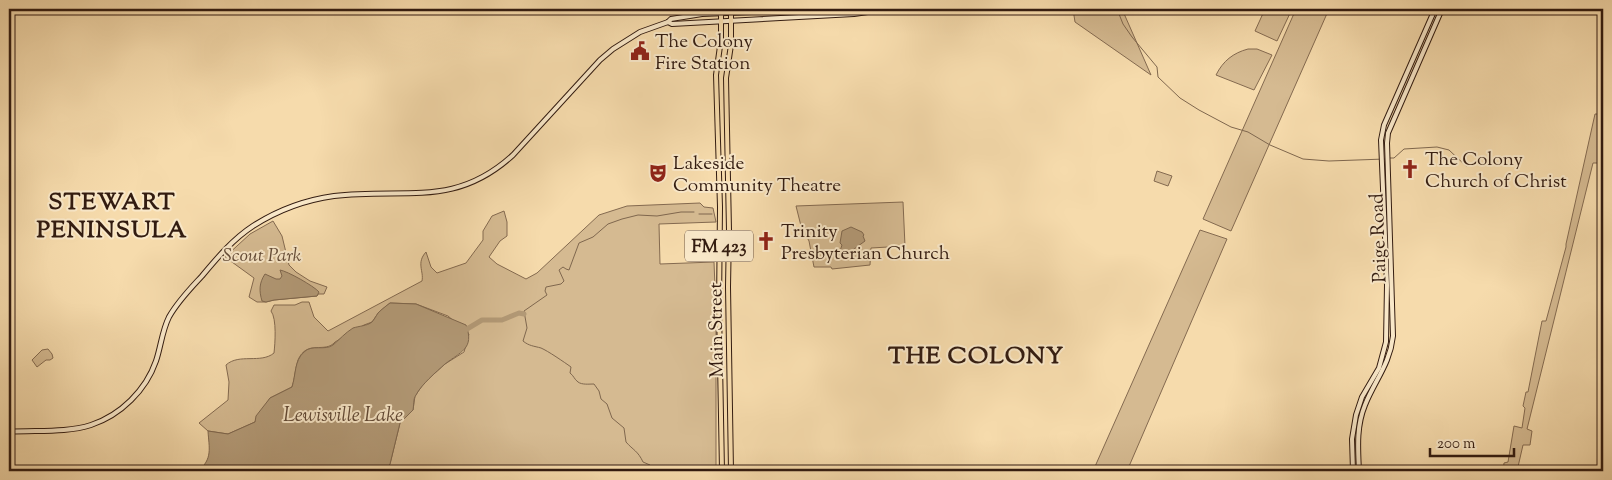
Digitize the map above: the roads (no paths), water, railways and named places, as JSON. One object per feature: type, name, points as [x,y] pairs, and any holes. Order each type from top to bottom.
[{"type":"main road","points":[[9,432],[82,427],[99,422],[128,404],[149,378],[156,362],[166,325],[182,298],[218,258],[252,227],[272,215],[324,198],[444,191],[460,187],[483,177],[513,155],[600,60],[613,48],[640,32],[668,22],[670,19],[721,11],[805,12],[864,9]]},
{"type":"main road","points":[[668,22],[672,24],[721,22],[854,14],[888,9]]},
{"type":"main road","name":"Paige Road","points":[[1353,471],[1352,439],[1356,415],[1362,397],[1379,368],[1386,342],[1381,140],[1384,125],[1435,9]]},
{"type":"main road","name":"Paige Road","points":[[1359,471],[1358,441],[1364,407],[1389,358],[1392,342],[1387,143],[1390,128],[1442,9]]},
{"type":"main road","name":"Main Street","points":[[721,11],[720,47],[716,75],[720,206],[719,308],[722,471]]},
{"type":"main road","name":"Main Street","points":[[731,11],[731,45],[726,78],[731,471]]},
{"type":"main road","points":[[1383,202],[1386,204],[1387,220],[1390,222]]},
{"type":"main road","points":[[719,308],[728,308]]},
{"type":"water","points":[[851,227],[862,232],[865,241],[850,252],[839,254],[842,245],[840,243],[842,231]]},
{"type":"water","points":[[280,270],[312,286],[319,292],[317,296],[262,301],[260,287],[263,277],[265,274],[280,279],[282,276]]},
{"type":"water","name":"Lewisville Lake","points":[[390,303],[416,304],[466,325],[469,340],[461,353],[437,371],[418,391],[414,398],[413,410],[400,423],[390,464],[385,471],[198,471],[203,467],[208,458],[208,431],[228,434],[255,422],[256,416],[270,398],[292,387],[298,360],[304,352],[311,348],[330,347],[353,328],[372,322],[378,313]]},
{"type":"waterway","points":[[1117,9],[1123,24],[1157,67],[1158,77],[1180,98],[1199,110],[1231,127],[1248,132],[1270,145],[1303,159],[1329,161],[1385,159]]},
{"type":"waterway","points":[[1389,158],[1394,158],[1404,149],[1437,147],[1449,150],[1466,166]]},
{"type":"waterway","points":[[655,471],[652,470],[650,465],[643,462],[626,442],[624,428],[612,418],[607,404],[601,399],[599,391],[594,384],[578,382],[570,373],[571,367],[544,349],[529,345],[523,341],[527,328],[524,311],[547,295],[546,287],[561,284],[564,281],[559,270],[563,267],[569,270],[579,243],[593,237],[608,224],[638,215],[657,216],[694,212]]},
{"type":"waterway","points":[[699,214],[712,214]]},
{"type":"waterway","points":[[462,332],[482,320],[502,320],[519,313],[524,314]]},
{"type":"place","name":"The Colony Fire Station","points":[[640,51]]},
{"type":"place","name":"The Colony Church of Christ","points":[[1410,169]]},
{"type":"place","name":"Lakeside Community Theatre","points":[[658,173]]},
{"type":"place","name":"Trinity Presbyterian Church","points":[[766,241]]},
{"type":"district","name":"STEWART PENINSULA","points":[[112,215]]},
{"type":"district","name":"THE COLONY","points":[[976,355]]},
{"type":"park label","name":"Scout Park","points":[[262,254]]}]
